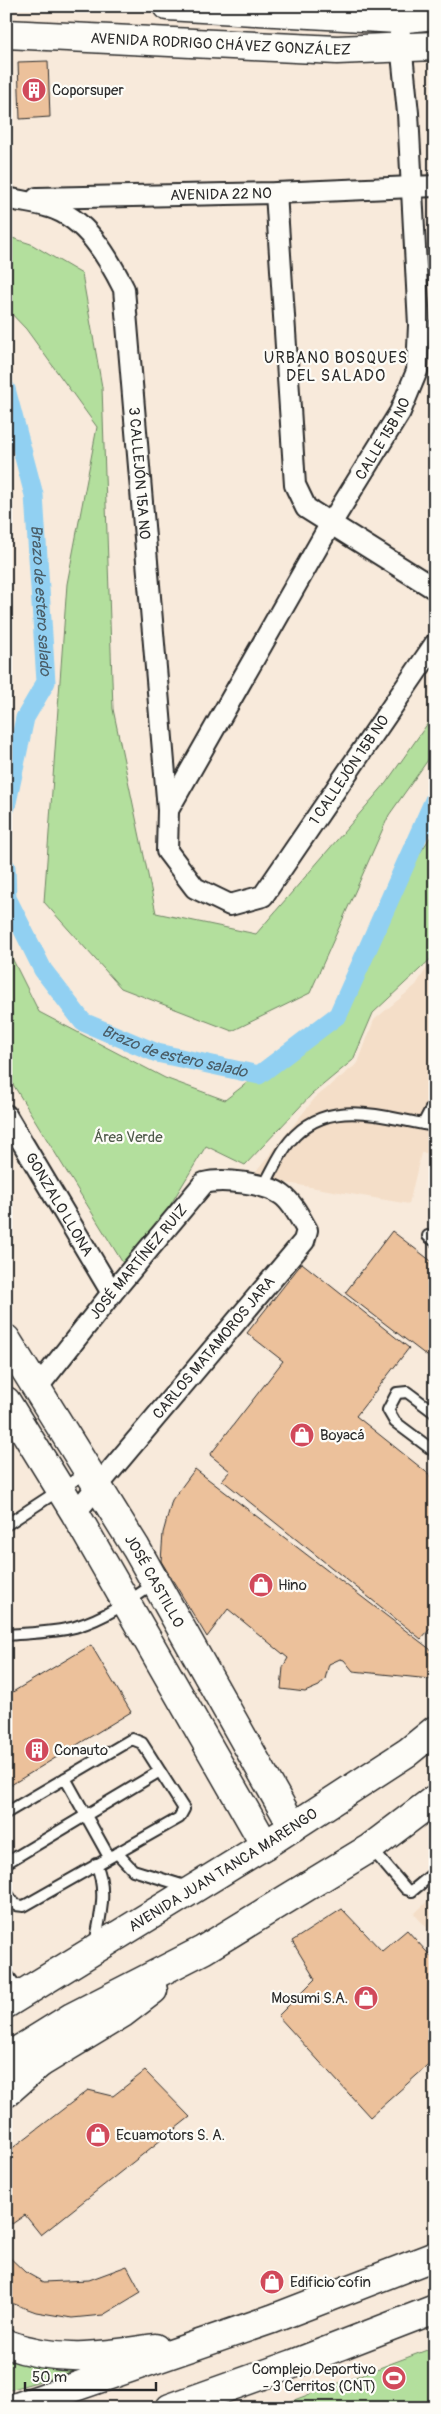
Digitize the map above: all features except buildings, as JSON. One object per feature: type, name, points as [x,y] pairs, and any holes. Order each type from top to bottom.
[{"type":"main road","points":[[167,6],[435,15]]},
{"type":"main road","name":"AVENIDA RODRIGO CHÁVEZ GONZÁLEZ","points":[[6,34],[337,50],[435,46]]},
{"type":"main road","name":"JOSÉ CASTILLO","points":[[6,1339],[93,1478],[155,1583],[293,1827]]},
{"type":"main road","points":[[6,1401],[67,1502],[265,1845]]},
{"type":"main road","name":"AVENIDA JUAN TANCA MARENGO","points":[[11,1990],[94,1950],[293,1827],[408,1752],[435,1730]]},
{"type":"main road","points":[[6,2058],[72,2018],[203,1950],[370,1848],[435,1799]]},
{"type":"main road","points":[[6,2084],[123,2013],[203,1950]]},
{"type":"main road","points":[[6,2093],[39,2064]]},
{"type":"main road","points":[[14,2408],[221,2338],[435,2256]]},
{"type":"main road","points":[[170,2408],[293,2364],[435,2309]]},
{"type":"main road","points":[[6,2344],[44,2355],[69,2358],[97,2356],[221,2338]]},
{"type":"street","name":"CALLE 15B NO","points":[[168,810],[330,525],[400,412],[417,371],[419,325],[402,46],[403,13]]},
{"type":"street","name":"AVENIDA 22 NO","points":[[8,199],[276,193],[435,186]]},
{"type":"street","points":[[276,193],[295,485],[306,508],[330,525],[435,589]]},
{"type":"street","name":"3 CALLEJÓN 15A NO","points":[[8,199],[50,207],[68,216],[93,237],[110,261],[124,288],[168,810],[167,851],[195,888],[230,905],[263,896]]},
{"type":"street","name":"1 CALLEJÓN 15B NO","points":[[263,896],[435,644]]},
{"type":"street","name":"GONZALO LLONA","points":[[6,1115],[112,1293]]},
{"type":"street","name":"JOSÉ MARTÍNEZ RUIZ","points":[[37,1388],[112,1293],[204,1183],[227,1180],[263,1187]]},
{"type":"street","name":"CARLOS MATAMOROS JARA","points":[[67,1502],[93,1478],[304,1241],[307,1230],[297,1212],[281,1194],[263,1187]]},
{"type":"lane","points":[[423,1124],[435,1101]]},
{"type":"lane","points":[[263,1187],[290,1141],[314,1119],[343,1112],[435,1126]]},
{"type":"lane","points":[[435,1413],[407,1392],[397,1393],[388,1410],[395,1422],[435,1452]]},
{"type":"lane","points":[[6,1525],[67,1502]]},
{"type":"lane","points":[[6,1635],[73,1627],[98,1619],[126,1604],[155,1583]]},
{"type":"lane","points":[[6,1813],[132,1739],[142,1743],[183,1805],[183,1813],[179,1818],[24,1906],[15,1905],[6,1892]]},
{"type":"lane","points":[[6,1863],[85,1814],[160,1771]]},
{"type":"lane","points":[[66,1778],[85,1814],[113,1855],[133,1870],[146,1876],[193,1889]]},
{"type":"lane","points":[[370,1848],[406,1889],[412,1891],[435,1872]]},
{"type":"lane","points":[[94,1950],[103,1899],[103,1887],[96,1864]]},
{"type":"shaded area","points":[[435,955],[435,1153],[421,1153],[409,1204],[252,1177],[315,1098],[358,1063],[374,1020],[416,985]]},
{"type":"shaded area","points":[[435,1894],[435,1936],[414,1914]]},
{"type":"green space","points":[[6,236],[31,244],[82,274],[102,387],[113,709],[156,913],[256,934],[386,783],[435,713],[435,750],[389,815],[310,993],[232,1031],[121,988],[44,902],[67,584],[97,427],[26,329],[6,308]]},
{"type":"green space","name":"Área Verde","points":[[435,830],[435,955],[373,1013],[353,1060],[312,1094],[245,1165],[206,1146],[129,1273],[6,1073],[6,946],[39,1012],[165,1078],[225,1100],[347,1005],[394,893]]},
{"type":"green space","name":"Complejo Deportivo - 3 Cerritos (CNT)","points":[[435,2347],[435,2408],[273,2408]]},
{"type":"green space","points":[[6,2356],[48,2368],[81,2369],[6,2391]]},
{"type":"waterway","name":"Brazo de estero salado","points":[[6,389],[34,495],[46,682],[25,718],[6,807]]},
{"type":"waterway","name":"Brazo de estero salado","points":[[6,867],[7,898],[43,970],[83,1022],[157,1053],[259,1075],[338,1015],[435,798]]},
{"type":"place","name":"Coporsuper","points":[[34,90]]},
{"type":"place","name":"Boyacá","points":[[302,1435]]},
{"type":"place","name":"Hino","points":[[261,1585]]},
{"type":"place","name":"Conauto","points":[[37,1750]]},
{"type":"place","name":"Mosumi S.A.","points":[[366,1998]]},
{"type":"place","name":"Ecuamotors S. A.","points":[[98,2135]]},
{"type":"place","name":"Edificio cofin","points":[[272,2282]]},
{"type":"place","name":"Complejo Deportivo - 3 Cerritos (CNT)","points":[[394,2378]]},
{"type":"district","name":"URBANO BOSQUES DEL SALADO","points":[[336,367]]}]
